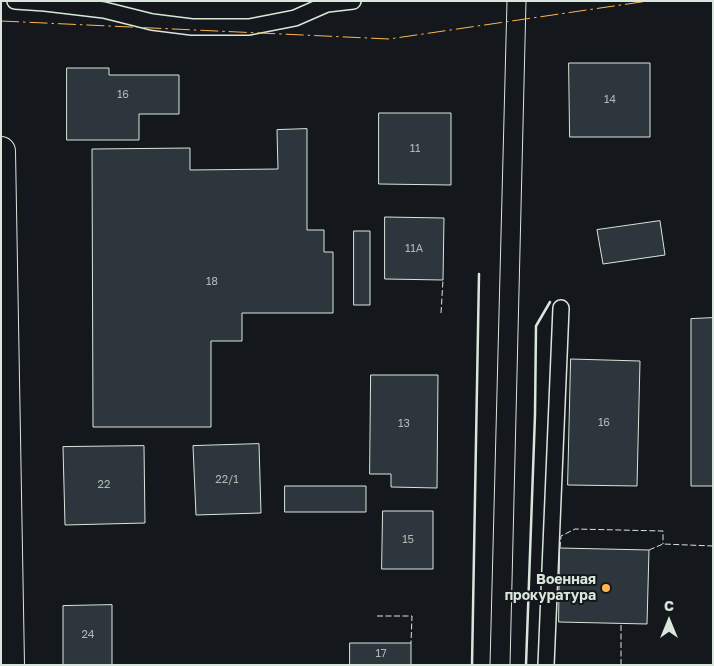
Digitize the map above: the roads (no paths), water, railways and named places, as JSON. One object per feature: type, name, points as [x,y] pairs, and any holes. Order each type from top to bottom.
[{"type":"main road","points":[[1,151],[10,665]]},
{"type":"lane","points":[[14,1],[104,10],[152,22],[192,27],[249,27],[295,18],[328,4],[353,1]]},
{"type":"lane","points":[[546,665],[561,308]]},
{"type":"tram line","points":[[490,665],[507,1]]},
{"type":"tram line","points":[[510,665],[526,1]]},
{"type":"place","name":"Военная прокуратура","points":[[606,588]]}]
